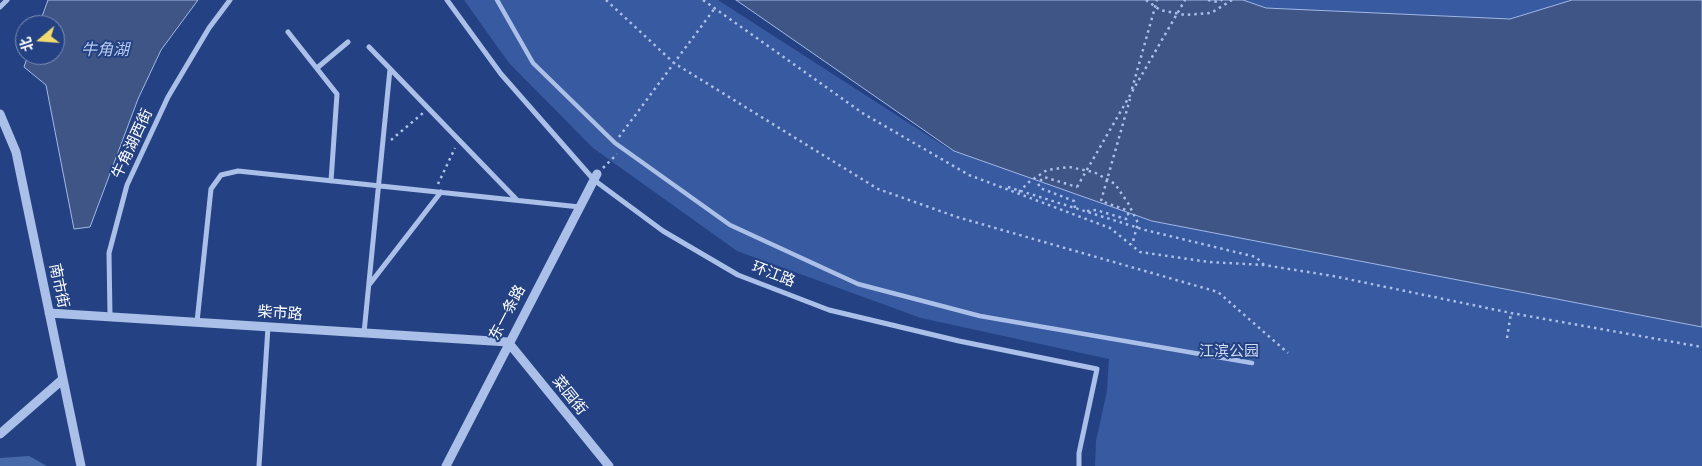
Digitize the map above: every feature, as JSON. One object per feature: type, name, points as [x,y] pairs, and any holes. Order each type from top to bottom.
[{"type":"street","points":[[0,7],[7,0]]},
{"type":"street","name":"牛角湖西街","points":[[110,316],[109,252],[127,185],[168,97],[209,28],[230,0]]},
{"type":"street","name":"环江路","points":[[448,0],[501,74],[596,178],[663,231],[738,275],[830,310],[959,341],[1097,369],[1079,453],[1080,466]]},
{"type":"street","points":[[497,0],[533,63],[615,143],[730,225],[858,284],[980,316],[1252,363]]},
{"type":"street","points":[[288,32],[338,94],[331,181]]},
{"type":"street","points":[[317,68],[348,42]]},
{"type":"street","points":[[370,47],[517,200]]},
{"type":"street","points":[[364,333],[390,69]]},
{"type":"street","name":"南市街","points":[[0,114],[16,152],[81,466]]},
{"type":"street","points":[[197,322],[210,189],[221,175],[238,171],[580,206]]},
{"type":"street","name":"东一条路","points":[[446,466],[508,342],[596,178]]},
{"type":"street","points":[[369,285],[441,192]]},
{"type":"street","name":"柴市路","points":[[49,312],[508,342]]},
{"type":"street","points":[[259,466],[268,327]]},
{"type":"street","name":"菜园街","points":[[508,342],[609,466]]},
{"type":"street","points":[[0,434],[63,378]]},
{"type":"path","points":[[606,0],[674,63],[878,189],[957,217],[1218,292],[1288,354]]},
{"type":"path","points":[[703,0],[864,114],[980,179],[1110,228],[1140,252],[1209,262],[1264,265],[1333,276],[1512,312],[1702,347]]},
{"type":"path","points":[[1146,0],[1160,10],[1184,15],[1211,13],[1232,0]]},
{"type":"path","points":[[1085,212],[1096,210],[1126,220],[1129,216],[1126,210],[1101,201],[1157,0]]},
{"type":"path","points":[[1075,208],[1074,201],[1040,188],[1038,183],[1044,177],[1078,187],[1185,0]]},
{"type":"path","points":[[1208,0],[1218,2],[1222,0]]},
{"type":"path","points":[[615,143],[714,8]]},
{"type":"path","points":[[382,147],[428,109]]},
{"type":"path","points":[[434,192],[459,141]]},
{"type":"path","points":[[596,178],[622,149]]},
{"type":"path","points":[[1018,193],[1029,182],[1047,170],[1069,167],[1094,172],[1115,184],[1128,203],[1138,223],[1132,245]]},
{"type":"path","points":[[980,179],[1145,230],[1256,257],[1264,265]]},
{"type":"path","points":[[1507,338],[1512,312]]},
{"type":"green space","name":"江滨公园","points":[[464,0],[718,0],[949,149],[1152,221],[1702,327],[1702,466],[1095,466],[1096,441],[1107,391],[1109,359],[921,318],[737,251],[593,148],[509,63]]},
{"type":"green space","points":[[1243,0],[1572,0],[1510,19],[1266,8]]},
{"type":"water","name":"牛角湖","points":[[48,0],[198,0],[161,50],[138,99],[90,227],[74,229],[46,85],[24,67],[25,65],[65,65],[65,15],[43,15]]},
{"type":"water","points":[[736,0],[1243,0],[1266,8],[1510,19],[1572,0],[1702,0],[1702,327],[1152,221],[954,151]]},
{"type":"building","points":[[29,456],[47,466],[0,466],[0,458]]}]
